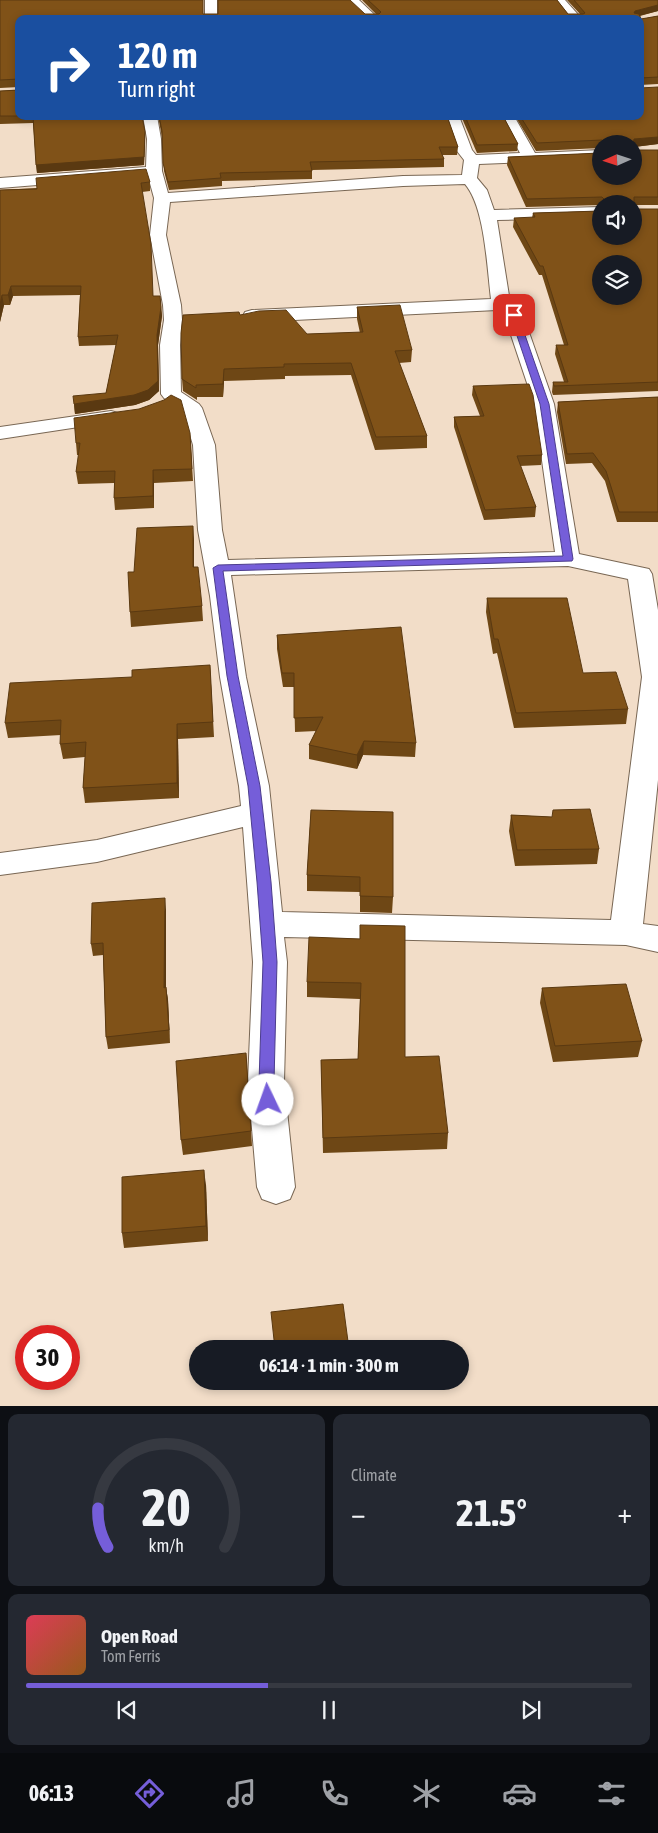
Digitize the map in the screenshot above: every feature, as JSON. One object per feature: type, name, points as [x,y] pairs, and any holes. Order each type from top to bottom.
[{"type":"street","points":[[211,0],[211,15]]},
{"type":"street","points":[[352,0],[369,15]]},
{"type":"street","points":[[559,0],[572,15]]},
{"type":"street","points":[[151,120],[154,139],[154,171],[162,198],[158,235],[172,305],[173,320],[164,400],[192,408],[204,444],[210,530],[218,568],[233,676],[254,786],[270,962],[266,1082],[276,1187]]},
{"type":"street","points":[[454,120],[465,150],[470,170],[488,215],[501,304],[514,315],[554,403],[568,559]]},
{"type":"street","points":[[509,120],[530,158]]},
{"type":"street","points":[[162,198],[403,181],[530,158],[592,155]]},
{"type":"street","points":[[0,183],[154,171]]},
{"type":"street","points":[[488,215],[592,212]]},
{"type":"street","points":[[233,317],[501,304]]},
{"type":"street","points":[[173,320],[193,319]]},
{"type":"street","points":[[0,433],[130,415]]},
{"type":"street","points":[[218,568],[568,559],[649,574],[654,677],[654,724],[626,932]]},
{"type":"street","points":[[0,864],[97,851],[257,813]]},
{"type":"street","points":[[267,924],[626,932],[658,938]]},
{"type":"building","points":[[0,0],[203,0],[203,14],[218,14],[218,0],[350,0],[365,14],[379,14],[381,12],[368,0],[557,0],[568,14],[583,14],[585,13],[574,0],[658,0],[658,5],[635,11],[634,13],[639,15],[15,15],[15,79],[0,80]]},
{"type":"building","points":[[658,16],[658,77],[644,78],[644,18]]},
{"type":"building","points":[[658,87],[658,137],[642,138],[642,135],[592,135],[592,140],[537,143],[523,120],[644,120],[644,88]]},
{"type":"building","points":[[15,90],[15,116],[0,116],[0,91]]},
{"type":"building","points":[[33,120],[143,120],[145,132],[144,157],[36,165]]},
{"type":"building","points":[[160,120],[448,120],[458,147],[439,147],[444,159],[310,162],[312,171],[220,173],[221,178],[168,182],[163,163]]},
{"type":"building","points":[[467,120],[505,120],[518,144],[477,145]]},
{"type":"building","points":[[642,150],[658,150],[658,197],[642,197],[642,195],[592,195],[592,197],[527,199],[508,157],[592,153],[592,185],[642,185]]},
{"type":"building","points":[[146,169],[150,182],[141,183],[151,244],[153,296],[160,296],[161,307],[157,335],[158,381],[148,390],[134,395],[74,404],[73,396],[106,393],[118,335],[78,337],[81,286],[11,286],[8,295],[2,295],[0,305],[0,190],[37,189],[36,178]]},
{"type":"building","points":[[642,209],[658,209],[658,382],[554,386],[553,382],[568,382],[556,345],[568,345],[543,266],[540,266],[514,218],[535,217],[533,213],[592,211],[592,245],[642,245]]},
{"type":"building","points":[[400,305],[412,350],[395,351],[427,436],[376,437],[351,363],[284,364],[284,367],[224,369],[223,384],[196,385],[196,388],[182,379],[181,333],[183,315],[239,312],[240,315],[259,311],[286,310],[307,334],[363,332],[357,307]]},
{"type":"building","points":[[529,384],[533,395],[542,455],[517,456],[536,507],[485,510],[454,417],[484,416],[473,386]]},
{"type":"building","points":[[171,395],[181,400],[190,433],[192,469],[153,470],[153,496],[114,498],[115,471],[76,472],[80,443],[76,443],[74,418],[139,409],[164,400]]},
{"type":"building","points":[[658,397],[658,512],[619,512],[606,471],[593,453],[567,454],[558,402]]},
{"type":"building","points":[[193,526],[193,567],[198,567],[202,606],[130,612],[128,572],[134,572],[137,528]]},
{"type":"building","points":[[487,598],[567,598],[583,673],[616,672],[628,709],[516,713],[498,639],[494,639]]},
{"type":"building","points":[[401,627],[416,743],[364,741],[357,755],[309,745],[323,717],[294,718],[294,673],[282,673],[277,635]]},
{"type":"building","points":[[210,665],[213,722],[177,724],[177,783],[83,788],[86,742],[60,744],[61,720],[5,723],[10,683],[132,677],[132,670]]},
{"type":"building","points":[[590,809],[599,849],[517,850],[511,815],[552,817],[553,810]]},
{"type":"building","points":[[311,810],[393,812],[393,897],[360,896],[360,877],[307,875]]},
{"type":"building","points":[[165,898],[164,988],[166,987],[169,1030],[106,1037],[103,943],[91,944],[92,903]]},
{"type":"building","points":[[360,925],[405,926],[405,1057],[439,1056],[448,1133],[323,1138],[321,1060],[358,1059],[361,983],[307,982],[309,937],[360,939]]},
{"type":"building","points":[[626,984],[642,1041],[555,1046],[542,988]]},
{"type":"building","points":[[246,1053],[251,1131],[181,1140],[176,1061]]},
{"type":"building","points":[[204,1170],[206,1226],[122,1233],[122,1177]]},
{"type":"building","points":[[343,1304],[348,1340],[274,1340],[271,1312]]},
{"type":"route","points":[[268,1100],[266,1082],[270,962],[264,882],[254,786],[233,676],[218,568],[568,559],[544,404],[514,315]]}]
